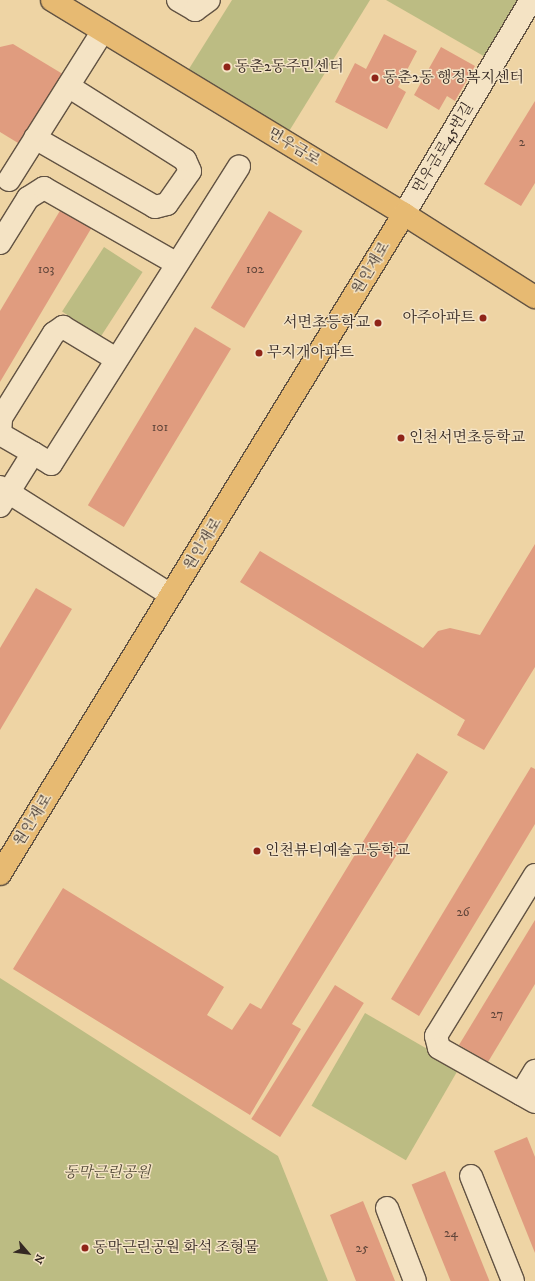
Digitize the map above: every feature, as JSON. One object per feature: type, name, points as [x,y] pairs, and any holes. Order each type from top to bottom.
[{"type":"main road","name":"먼우금로","points":[[52,0],[404,214],[535,297]]},
{"type":"main road","name":"원인재로","points":[[0,874],[404,214]]},
{"type":"street","points":[[178,0],[195,10],[209,0]]},
{"type":"street","name":"먼우금로45번길","points":[[404,214],[531,0]]},
{"type":"street","points":[[35,194],[4,178],[35,138],[103,31]]},
{"type":"street","points":[[35,138],[155,207],[167,204],[190,171],[185,160],[68,86]]},
{"type":"street","points":[[116,359],[63,327],[54,333],[1,418],[0,434],[51,464],[116,359],[239,167]]},
{"type":"street","points":[[0,243],[28,198],[44,188],[177,264]]},
{"type":"street","points":[[33,454],[3,495],[172,595]]},
{"type":"street","points":[[535,875],[436,1036],[439,1048],[528,1098],[535,1071]]},
{"type":"street","points":[[471,1176],[513,1281]]},
{"type":"street","points":[[387,1208],[415,1281]]},
{"type":"green space","points":[[232,0],[370,0],[283,141],[182,80]]},
{"type":"green space","points":[[386,0],[531,0],[494,62]]},
{"type":"green space","points":[[104,247],[143,272],[101,337],[62,312]]},
{"type":"green space","name":"동막근린공원","points":[[0,978],[278,1156],[328,1281],[0,1281]]},
{"type":"green space","points":[[365,1013],[459,1068],[406,1160],[312,1106]]},
{"type":"building","name":"동춘2동 행정복지센터","points":[[384,34],[417,51],[398,87],[406,92],[387,129],[335,102],[355,63],[366,69]]},
{"type":"building","points":[[13,44],[66,76],[23,146],[0,132],[0,47]]},
{"type":"building","points":[[441,47],[475,66],[455,101],[447,96],[439,110],[414,95]]},
{"type":"building","points":[[535,101],[535,183],[521,206],[484,184]]},
{"type":"building","points":[[61,209],[92,227],[0,382],[0,311]]},
{"type":"building","points":[[269,211],[302,231],[244,328],[211,308]]},
{"type":"building","points":[[195,327],[231,349],[124,527],[88,505]]},
{"type":"building","points":[[535,544],[535,667],[484,750],[457,735],[465,720],[240,582],[260,551],[423,648],[438,631],[450,628],[480,635]]},
{"type":"building","points":[[36,588],[72,609],[0,730],[0,648]]},
{"type":"building","points":[[417,753],[448,772],[292,1024],[301,1029],[250,1115],[13,969],[63,888],[224,987],[207,1015],[232,1030],[250,1003],[261,1009]]},
{"type":"building","points":[[531,767],[535,769],[535,824],[419,1016],[391,999]]},
{"type":"building","points":[[535,920],[535,984],[488,1062],[459,1045]]},
{"type":"building","points":[[335,985],[364,1003],[280,1137],[251,1119]]},
{"type":"building","points":[[527,1137],[535,1157],[535,1253],[494,1151]]},
{"type":"building","points":[[445,1171],[489,1281],[451,1281],[412,1184]]},
{"type":"building","points":[[363,1201],[395,1281],[356,1281],[330,1215]]},
{"type":"place","name":"동춘2동주민센터","points":[[227,67]]},
{"type":"place","name":"동춘2동 행정복지센터","points":[[375,78]]},
{"type":"place","name":"아주아파트","points":[[483,318]]},
{"type":"place","name":"서면초등학교","points":[[378,323]]},
{"type":"place","name":"무지개아파트","points":[[259,353]]},
{"type":"place","name":"인천서면초등학교","points":[[401,438]]},
{"type":"place","name":"인천뷰티예술고등학교","points":[[257,851]]},
{"type":"place","name":"동막근린공원 화석 조형물","points":[[85,1248]]}]
